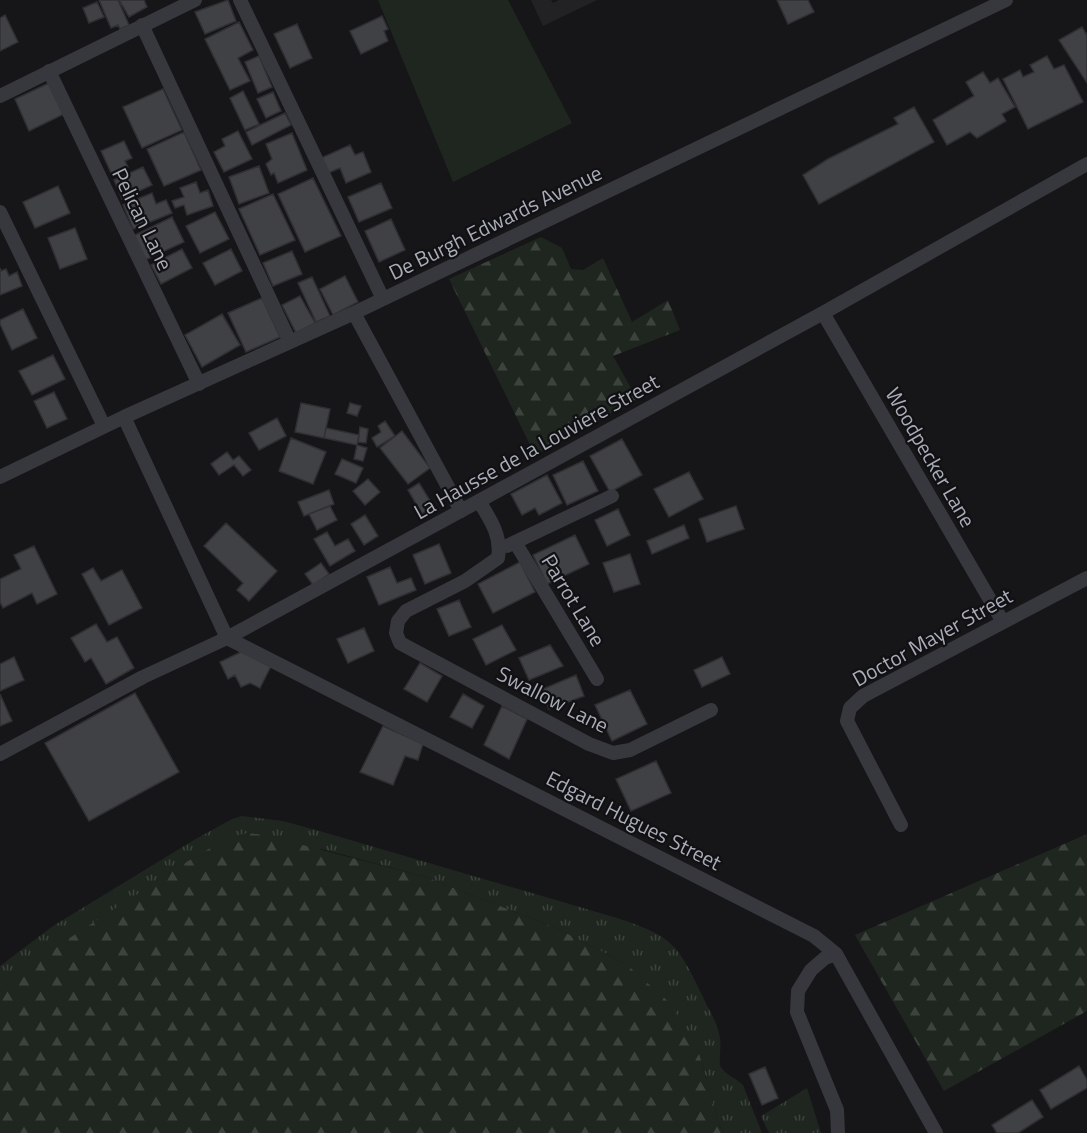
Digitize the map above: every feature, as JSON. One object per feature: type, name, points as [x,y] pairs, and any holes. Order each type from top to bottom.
[{"type":"street","points":[[0,96],[195,0]]},
{"type":"street","points":[[240,0],[383,299]]},
{"type":"street","name":"De Burgh Edwards Avenue","points":[[0,477],[124,417],[354,313],[1006,0]]},
{"type":"street","points":[[142,25],[290,342]]},
{"type":"street","name":"Pelican Lane","points":[[49,71],[199,384]]},
{"type":"street","name":"La Hausse de la Louviere Street","points":[[0,754],[143,677],[227,638],[461,511],[823,313],[1087,164]]},
{"type":"street","points":[[0,212],[105,426]]},
{"type":"street","points":[[354,313],[461,511]]},
{"type":"street","name":"Woodpecker Lane","points":[[823,313],[1003,622]]},
{"type":"street","points":[[124,417],[227,638]]},
{"type":"street","points":[[499,554],[515,542],[612,496]]},
{"type":"street","points":[[479,501],[494,526],[500,545],[499,554]]},
{"type":"street","name":"Parrot Lane","points":[[515,542],[597,679]]},
{"type":"street","name":"Swallow Lane","points":[[499,554],[465,581],[406,611],[398,621],[396,633],[400,643],[589,744],[613,753],[630,750],[711,710]]},
{"type":"street","name":"Doctor Mayer Street","points":[[901,825],[847,721],[850,708],[863,696],[1087,578]]},
{"type":"street","name":"Edgard Hugues Street","points":[[227,638],[791,922],[814,936],[836,954],[936,1133]]},
{"type":"street","points":[[836,954],[825,958],[811,970],[798,991],[797,1012],[837,1110],[838,1133]]},
{"type":"shaded area","points":[[531,0],[551,0],[553,3],[559,0],[597,0],[543,26]]},
{"type":"green space","points":[[378,0],[508,0],[572,123],[453,182]]},
{"type":"green space","points":[[541,237],[562,248],[571,269],[583,270],[603,258],[632,322],[668,300],[680,330],[613,356],[637,399],[535,455],[449,279]]},
{"type":"green space","points":[[242,816],[283,821],[323,832],[617,918],[662,937],[679,953],[694,978],[718,1028],[720,1066],[743,1085],[762,1133],[722,1133],[698,1050],[626,964],[556,928],[426,877],[322,849],[0,990],[0,966],[53,926],[194,840]]},
{"type":"green space","points":[[247,833],[264,835],[426,877],[556,928],[626,964],[670,1003],[698,1050],[722,1133],[0,1133],[0,990],[68,939],[199,854],[234,836]]},
{"type":"green space","points":[[1087,834],[1087,1011],[944,1091],[855,935]]},
{"type":"green space","points":[[807,1088],[821,1133],[769,1133],[761,1116]]},
{"type":"building","points":[[99,0],[118,0],[129,25],[120,29],[118,25],[111,28]]},
{"type":"building","points":[[119,0],[144,0],[147,7],[129,17]]},
{"type":"building","points":[[228,0],[236,21],[205,34],[195,12]]},
{"type":"building","points":[[777,0],[808,0],[814,12],[788,24]]},
{"type":"building","points":[[97,2],[104,17],[89,23],[83,8]]},
{"type":"building","points":[[5,15],[18,42],[0,51],[0,18]]},
{"type":"building","points":[[382,16],[388,29],[384,31],[388,41],[361,54],[350,31]]},
{"type":"building","points":[[239,22],[253,50],[238,58],[250,81],[230,90],[205,39]]},
{"type":"building","points":[[297,24],[312,58],[290,68],[274,34]]},
{"type":"building","points":[[1082,27],[1087,33],[1087,83],[1059,40]]},
{"type":"building","points":[[259,56],[272,87],[258,93],[245,62]]},
{"type":"building","points":[[1047,56],[1054,69],[1064,65],[1083,102],[1028,129],[1003,79],[1020,70],[1023,77],[1034,72],[1030,65]]},
{"type":"building","points":[[983,72],[990,83],[998,78],[1015,107],[1002,114],[1006,121],[977,138],[970,132],[947,145],[933,120],[974,96],[966,82]]},
{"type":"building","points":[[49,83],[64,114],[29,131],[15,99]]},
{"type":"building","points":[[163,89],[182,130],[142,148],[123,107]]},
{"type":"building","points":[[243,91],[259,124],[245,130],[230,98]]},
{"type":"building","points":[[273,92],[281,111],[266,118],[257,99]]},
{"type":"building","points":[[914,107],[934,142],[819,204],[803,175],[828,159],[898,124],[894,118]]},
{"type":"building","points":[[285,113],[291,125],[252,145],[246,132]]},
{"type":"building","points":[[238,131],[252,159],[224,172],[214,152],[225,146],[222,139]]},
{"type":"building","points":[[184,132],[201,170],[164,186],[147,149]]},
{"type":"building","points":[[292,133],[307,170],[278,183],[274,173],[271,175],[266,164],[272,159],[266,144]]},
{"type":"building","points":[[124,141],[132,158],[125,161],[128,167],[112,175],[101,151]]},
{"type":"building","points":[[350,145],[355,155],[363,152],[371,172],[346,183],[340,168],[328,173],[321,158]]},
{"type":"building","points":[[259,166],[269,193],[239,204],[229,177]]},
{"type":"building","points":[[143,167],[152,185],[122,199],[114,180]]},
{"type":"building","points":[[313,178],[341,236],[305,252],[278,194]]},
{"type":"building","points":[[196,182],[200,193],[208,190],[213,206],[187,215],[184,205],[175,208],[172,201],[184,197],[180,188]]},
{"type":"building","points":[[381,183],[392,208],[359,222],[348,197]]},
{"type":"building","points":[[58,186],[70,213],[35,228],[23,202]]},
{"type":"building","points":[[152,193],[156,204],[166,200],[172,213],[133,229],[123,205]]},
{"type":"building","points":[[273,194],[295,240],[260,255],[239,209]]},
{"type":"building","points":[[215,212],[229,239],[200,253],[186,226]]},
{"type":"building","points":[[172,217],[184,242],[145,260],[133,236]]},
{"type":"building","points":[[391,219],[405,250],[379,262],[365,231]]},
{"type":"building","points":[[75,228],[87,259],[60,269],[48,238]]},
{"type":"building","points":[[182,249],[192,268],[161,284],[151,265]]},
{"type":"building","points":[[231,249],[242,271],[215,285],[203,263]]},
{"type":"building","points":[[292,251],[302,274],[273,286],[263,263]]},
{"type":"building","points":[[0,268],[1,271],[6,269],[9,276],[17,272],[22,286],[0,295]]},
{"type":"building","points":[[345,276],[358,302],[333,315],[320,289]]},
{"type":"building","points":[[312,277],[330,316],[316,322],[298,283]]},
{"type":"building","points":[[300,296],[315,323],[296,333],[282,305]]},
{"type":"building","points":[[262,298],[280,337],[246,352],[228,313]]},
{"type":"building","points":[[23,309],[37,338],[12,350],[0,320]]},
{"type":"building","points":[[222,314],[240,345],[202,367],[185,335]]},
{"type":"building","points":[[53,355],[65,379],[32,395],[19,371]]},
{"type":"building","points":[[54,392],[67,419],[47,428],[34,401]]},
{"type":"building","points":[[301,403],[330,409],[324,438],[295,432]]},
{"type":"building","points":[[350,403],[361,406],[357,416],[347,413]]},
{"type":"building","points":[[277,418],[286,436],[259,450],[249,433]]},
{"type":"building","points":[[385,421],[395,436],[377,447],[372,438],[381,432],[378,426]]},
{"type":"building","points":[[360,427],[368,429],[366,443],[358,442]]},
{"type":"building","points":[[326,428],[359,435],[357,445],[324,438]]},
{"type":"building","points":[[402,431],[430,468],[408,484],[380,448]]},
{"type":"building","points":[[291,438],[326,452],[313,484],[279,471]]},
{"type":"building","points":[[622,439],[642,475],[610,492],[590,456]]},
{"type":"building","points":[[357,445],[367,448],[363,461],[354,459]]},
{"type":"building","points":[[227,452],[233,460],[239,456],[251,470],[243,476],[234,465],[219,475],[211,464]]},
{"type":"building","points":[[342,459],[363,468],[356,483],[335,474]]},
{"type":"building","points":[[583,461],[598,491],[567,505],[553,475]]},
{"type":"building","points":[[689,472],[703,499],[669,517],[654,489]]},
{"type":"building","points":[[547,475],[562,503],[539,515],[535,508],[522,515],[511,494]]},
{"type":"building","points":[[368,479],[380,492],[365,505],[353,491]]},
{"type":"building","points":[[419,483],[434,507],[422,514],[408,490]]},
{"type":"building","points":[[329,490],[334,504],[304,516],[298,502]]},
{"type":"building","points":[[330,506],[337,520],[317,530],[309,514]]},
{"type":"building","points":[[736,506],[744,529],[707,542],[699,519]]},
{"type":"building","points":[[618,509],[630,535],[607,546],[595,520]]},
{"type":"building","points":[[365,515],[378,536],[364,545],[351,524]]},
{"type":"building","points":[[226,523],[277,571],[249,601],[237,590],[243,583],[204,546]]},
{"type":"building","points":[[684,525],[689,538],[652,554],[647,541]]},
{"type":"building","points":[[327,532],[335,546],[348,539],[355,551],[330,566],[314,539]]},
{"type":"building","points":[[575,535],[589,564],[547,584],[533,555]]},
{"type":"building","points":[[439,544],[451,573],[425,584],[413,555]]},
{"type":"building","points":[[34,546],[57,594],[37,604],[32,593],[3,608],[0,602],[0,579],[21,569],[14,555]]},
{"type":"building","points":[[630,554],[640,584],[614,592],[603,563]]},
{"type":"building","points":[[520,562],[535,592],[493,613],[478,584]]},
{"type":"building","points":[[321,563],[329,574],[313,585],[305,574]]},
{"type":"building","points":[[390,567],[397,583],[411,578],[416,590],[379,605],[367,577]]},
{"type":"building","points":[[93,568],[101,581],[122,570],[142,608],[109,625],[82,574]]},
{"type":"building","points":[[459,600],[471,627],[449,636],[437,609]]},
{"type":"building","points":[[96,624],[107,642],[117,637],[134,668],[106,684],[91,658],[85,662],[71,638]]},
{"type":"building","points":[[502,625],[516,650],[486,665],[473,639]]},
{"type":"building","points":[[364,628],[374,651],[348,663],[337,639]]},
{"type":"building","points":[[550,645],[563,666],[529,680],[519,658]]},
{"type":"building","points":[[245,650],[272,664],[260,688],[250,683],[241,687],[235,675],[228,679],[220,662]]},
{"type":"building","points":[[14,657],[24,680],[0,691],[0,664]]},
{"type":"building","points":[[722,657],[730,674],[702,687],[694,670]]},
{"type":"building","points":[[420,663],[442,676],[427,702],[404,689]]},
{"type":"building","points":[[576,675],[584,696],[549,709],[541,690]]},
{"type":"building","points":[[630,690],[647,724],[612,741],[595,705]]},
{"type":"building","points":[[135,693],[179,772],[89,821],[45,743]]},
{"type":"building","points":[[0,694],[12,721],[0,726]]},
{"type":"building","points":[[463,694],[484,706],[472,728],[450,717]]},
{"type":"building","points":[[502,706],[527,719],[509,759],[484,745]]},
{"type":"building","points":[[383,726],[423,744],[418,760],[405,756],[393,785],[360,772]]},
{"type":"building","points":[[656,761],[671,793],[631,811],[616,779]]},
{"type":"building","points":[[1079,1066],[1087,1080],[1087,1088],[1051,1109],[1040,1090]]},
{"type":"building","points":[[765,1067],[778,1098],[762,1105],[749,1074]]},
{"type":"building","points":[[1032,1100],[1043,1117],[1018,1133],[997,1133],[992,1125]]}]
